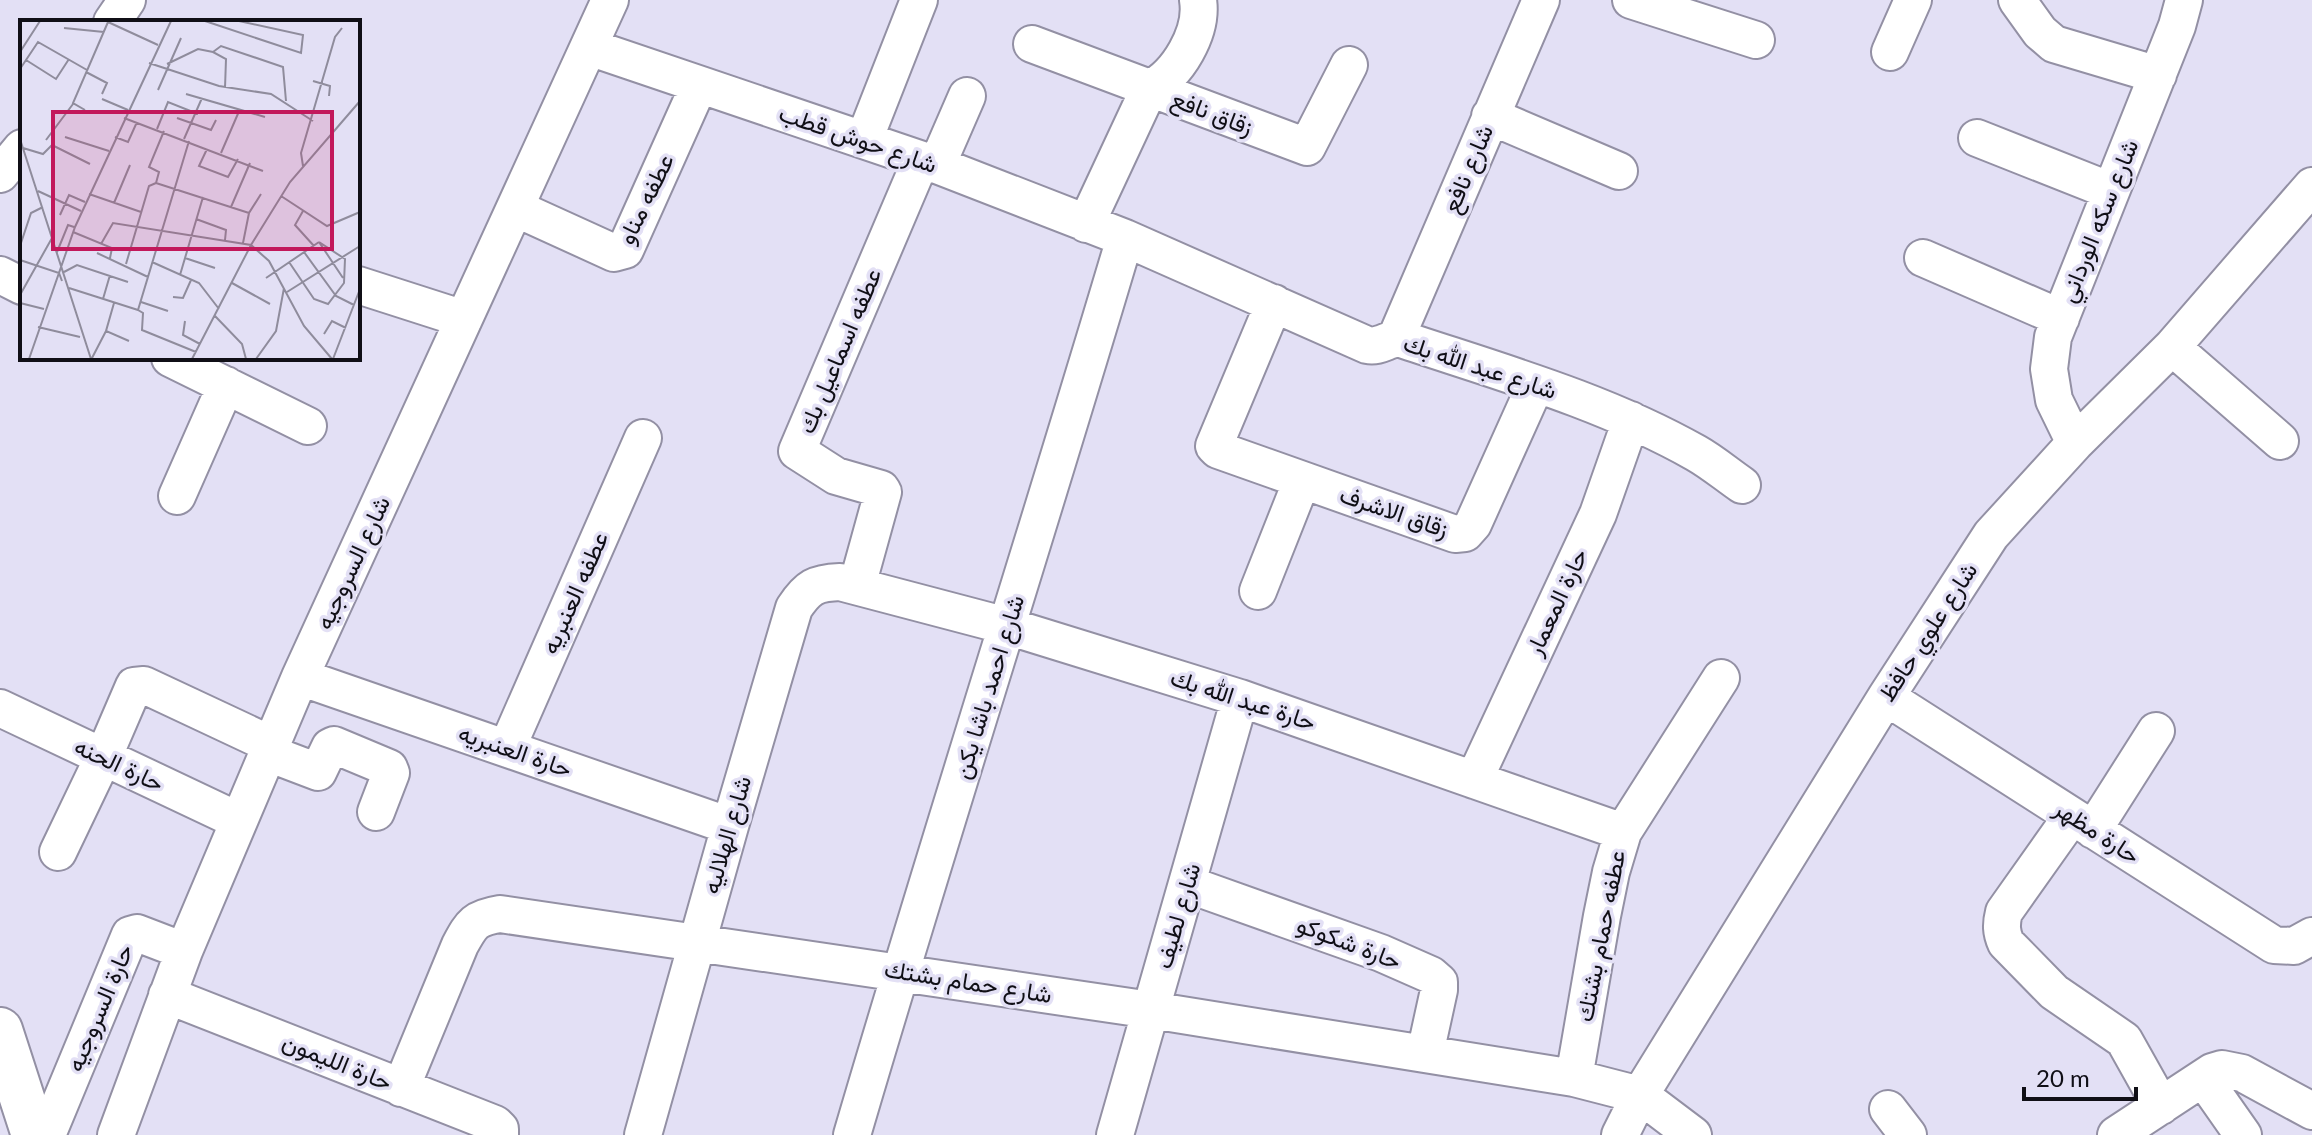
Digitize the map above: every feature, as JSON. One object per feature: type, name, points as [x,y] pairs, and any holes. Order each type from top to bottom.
[{"type":"main road","points":[[1,1037],[34,1135]]},
{"type":"street","points":[[113,20],[127,0]]},
{"type":"street","name":"شارع السروجيه","points":[[116,1135],[184,951],[300,677],[610,0]]},
{"type":"street","points":[[864,140],[919,0]]},
{"type":"street","name":"شارع نافع","points":[[1396,338],[1541,0]]},
{"type":"street","points":[[1631,0],[1756,40]]},
{"type":"street","points":[[1890,52],[1913,0]]},
{"type":"street","name":"شارع سكه الورداني","points":[[2075,443],[2054,400],[2049,369],[2053,337],[2158,75],[2184,0]]},
{"type":"street","points":[[1086,224],[1149,89],[1169,77],[1198,26],[1192,5]]},
{"type":"street","points":[[2023,9],[2040,32],[2054,44],[2158,75]]},
{"type":"street","name":"زقاق نافع","points":[[1032,44],[1307,147],[1349,65]]},
{"type":"street","name":"شارع حوش قطب","points":[[589,47],[929,162],[1125,238]]},
{"type":"street","name":"عطفه مناو","points":[[515,208],[614,253],[625,250],[699,85]]},
{"type":"street","points":[[929,162],[967,96]]},
{"type":"street","points":[[1490,116],[1619,171]]},
{"type":"street","points":[[1977,138],[2111,191]]},
{"type":"street","points":[[0,174],[20,150]]},
{"type":"street","name":"عطفه اسماعيل بك","points":[[857,586],[883,492],[836,476],[797,451],[929,162]]},
{"type":"street","name":"شارع علوي حافظ","points":[[1620,1135],[1640,1095],[1886,697],[1991,535],[2075,443],[2172,347],[2312,186]]},
{"type":"street","name":"شارع عبد الله بك","points":[[1125,238],[1367,345],[1380,345],[1396,338],[1536,384],[1631,420],[1698,454],[1742,485]]},
{"type":"street","name":"شارع احمد باشا يكن","points":[[852,1135],[1125,238]]},
{"type":"street","points":[[1923,258],[2061,318]]},
{"type":"street","points":[[0,275],[20,285]]},
{"type":"street","points":[[360,286],[464,319]]},
{"type":"street","points":[[1258,591],[1302,480],[1214,446],[1274,303]]},
{"type":"street","points":[[2172,347],[2280,441]]},
{"type":"street","points":[[174,360],[308,426]]},
{"type":"street","name":"زقاق الاشرف","points":[[1302,480],[1455,534],[1465,533],[1473,524],[1536,384]]},
{"type":"street","points":[[177,496],[226,385]]},
{"type":"street","name":"حارة المعمار","points":[[1474,780],[1598,514],[1631,420]]},
{"type":"street","name":"عطفه العنبريه","points":[[507,748],[643,438]]},
{"type":"street","name":"شارع الهلاليه","points":[[643,1135],[794,608],[805,592],[821,582],[857,586]]},
{"type":"street","name":"حارة عبد الله بك","points":[[857,586],[1007,626],[1240,698],[1623,832]]},
{"type":"street","name":"حارة العنبريه","points":[[300,677],[730,826]]},
{"type":"street","name":"عطفه حمام بشتك","points":[[1574,1078],[1602,916],[1623,832],[1721,678]]},
{"type":"street","points":[[58,852],[134,686],[139,684],[318,772],[330,747],[334,745],[389,768],[391,773],[376,812]]},
{"type":"street","name":"حارة مظهر","points":[[1886,697],[2274,945],[2294,946],[2312,936]]},
{"type":"street","name":"شارع لطيف","points":[[1115,1135],[1240,698]]},
{"type":"street","name":"حارة الحنه","points":[[0,708],[239,821]]},
{"type":"street","points":[[2156,731],[2083,823],[2010,902],[2001,922],[2006,943],[2054,992],[2124,1040],[2161,1106]]},
{"type":"street","name":"حارة شكوكو","points":[[1187,884],[1381,953],[1431,975],[1439,982],[1439,990],[1425,1054]]},
{"type":"street","name":"شارع حمام بشتك","points":[[401,1088],[469,929],[481,917],[500,914],[1151,1010],[1574,1078],[1640,1095]]},
{"type":"street","name":"حارة السروجيه","points":[[47,1135],[130,935],[137,933],[184,951]]},
{"type":"street","name":"حارة الليمون","points":[[167,995],[495,1124],[500,1129],[500,1135]]},
{"type":"street","points":[[2116,1135],[2203,1078],[2222,1069],[2242,1073],[2312,1111]]},
{"type":"street","points":[[2203,1078],[2243,1135]]},
{"type":"street","points":[[1640,1095],[1693,1135]]}]
